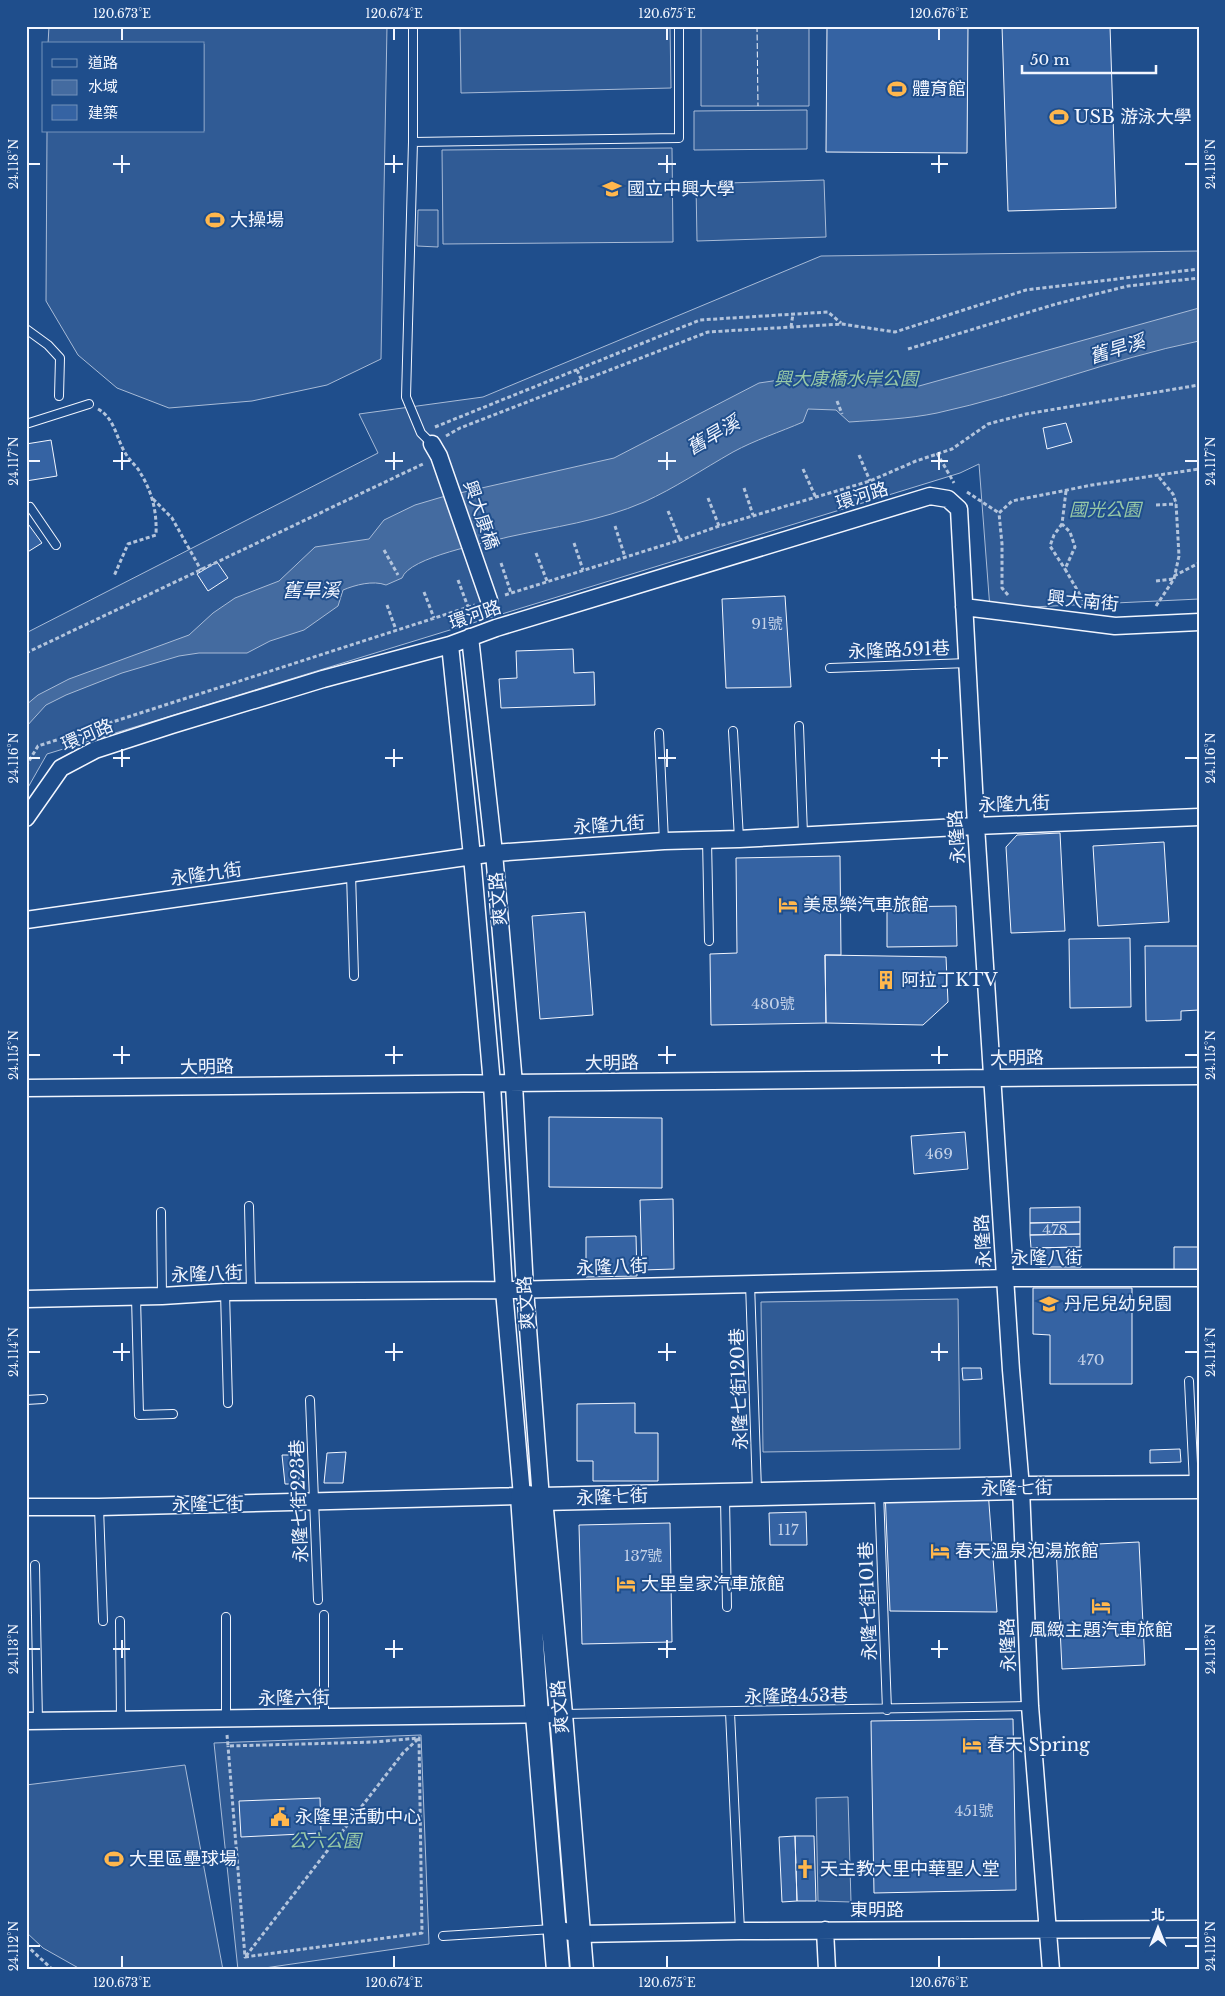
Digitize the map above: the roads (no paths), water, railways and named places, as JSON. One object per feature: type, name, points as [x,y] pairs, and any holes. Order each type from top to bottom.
[{"type":"street","name":"興大康橋","points":[[431,444],[489,600]]},
{"type":"street","name":"環河路","points":[[26,818],[61,768],[96,750],[172,724],[323,678],[450,645],[470,637],[930,496],[948,499],[959,509]]},
{"type":"street","name":"永隆路","points":[[959,509],[976,826],[1021,1488],[1030,1706],[1052,1970]]},
{"type":"street","name":"興大南街","points":[[964,607],[1116,626],[1199,622]]},
{"type":"street","name":"爽文路","points":[[470,637],[494,853],[514,1084],[532,1497],[537,1715],[558,1970]]},
{"type":"street","name":"爽文路","points":[[450,645],[472,856],[492,1084],[504,1290],[561,1714],[582,1970]]},
{"type":"street","name":"永隆九街","points":[[26,920],[494,853],[664,841],[1199,817]]},
{"type":"street","name":"大明路","points":[[26,1088],[1199,1076]]},
{"type":"street","name":"永隆八街","points":[[26,1299],[162,1296],[226,1292],[504,1290],[1006,1278],[1199,1278]]},
{"type":"street","name":"永隆七街","points":[[26,1506],[757,1494],[879,1490],[1197,1487]]},
{"type":"street","name":"永隆六街","points":[[32,1721],[561,1714]]},
{"type":"street","name":"東明路","points":[[556,1929],[579,1934],[826,1930],[1199,1929]]},
{"type":"street","points":[[826,1930],[827,1970]]},
{"type":"lane","points":[[413,26],[413,142],[406,397],[431,444]]},
{"type":"lane","points":[[413,142],[679,138],[679,26]]},
{"type":"lane","points":[[26,329],[48,345],[60,358],[59,396]]},
{"type":"lane","points":[[26,424],[89,404]]},
{"type":"lane","points":[[26,509],[30,508],[56,545]]},
{"type":"lane","name":"永隆路591巷","points":[[830,668],[968,663]]},
{"type":"lane","points":[[799,726],[803,834]]},
{"type":"lane","points":[[733,731],[739,839]]},
{"type":"lane","points":[[660,733],[664,841]]},
{"type":"lane","points":[[707,840],[709,941]]},
{"type":"lane","points":[[351,873],[354,976]]},
{"type":"lane","points":[[249,1206],[251,1292]]},
{"type":"lane","points":[[161,1212],[162,1296]]},
{"type":"lane","name":"永隆七街120巷","points":[[750,1283],[757,1494]]},
{"type":"lane","points":[[226,1292],[228,1403]]},
{"type":"lane","points":[[136,1296],[139,1415],[173,1414]]},
{"type":"lane","points":[[1189,1381],[1197,1487]]},
{"type":"lane","points":[[26,1400],[43,1399]]},
{"type":"lane","name":"永隆七街223巷","points":[[310,1400],[318,1600]]},
{"type":"lane","name":"永隆七街101巷","points":[[879,1490],[887,1710]]},
{"type":"lane","points":[[725,1494],[727,1608]]},
{"type":"lane","points":[[99,1506],[103,1620]]},
{"type":"lane","points":[[32,1721],[35,1565]]},
{"type":"lane","points":[[324,1615],[324,1718]]},
{"type":"lane","points":[[226,1617],[226,1718]]},
{"type":"lane","points":[[120,1621],[121,1719]]},
{"type":"lane","name":"永隆路453巷","points":[[561,1714],[887,1710],[1030,1706]]},
{"type":"lane","points":[[730,1712],[740,1931]]},
{"type":"lane","points":[[443,1936],[556,1929]]},
{"type":"water","name":"舊旱溪","points":[[1199,308],[1199,341],[1133,357],[970,405],[915,417],[849,422],[836,410],[808,409],[803,422],[741,448],[678,485],[628,509],[594,519],[467,547],[433,557],[408,570],[402,578],[386,585],[370,583],[343,590],[338,606],[304,630],[270,641],[247,653],[199,653],[179,656],[122,673],[46,705],[26,727],[26,705],[38,695],[69,679],[189,635],[213,613],[235,598],[279,581],[315,547],[369,539],[384,520],[415,505],[442,497],[614,458],[759,383],[834,372],[881,385],[897,387],[919,386]]},
{"type":"place","name":"體育館","points":[[897,89]]},
{"type":"place","name":"USB 游泳大學","points":[[1059,117]]},
{"type":"place","name":"國立中興大學","points":[[612,189]]},
{"type":"place","name":"大操場","points":[[215,220]]},
{"type":"place","name":"美思樂汽車旅館","points":[[788,905]]},
{"type":"place","name":"阿拉丁KTV","points":[[886,980]]},
{"type":"place","name":"丹尼兒幼兒園","points":[[1049,1304]]},
{"type":"place","name":"春天溫泉泡湯旅館","points":[[940,1551]]},
{"type":"place","name":"大里皇家汽車旅館","points":[[626,1584]]},
{"type":"place","name":"風緻主題汽車旅館","points":[[1101,1606]]},
{"type":"place","name":"春天 Spring","points":[[972,1745]]},
{"type":"place","name":"永隆里活動中心","points":[[280,1817]]},
{"type":"place","name":"大里區壘球場","points":[[114,1859]]},
{"type":"place","name":"天主教大里中華聖人堂","points":[[805,1869]]},
{"type":"park label","name":"興大康橋水岸公園","points":[[846,379]]},
{"type":"park label","name":"國光公園","points":[[1105,510]]},
{"type":"park label","name":"公六公園","points":[[325,1841]]}]
